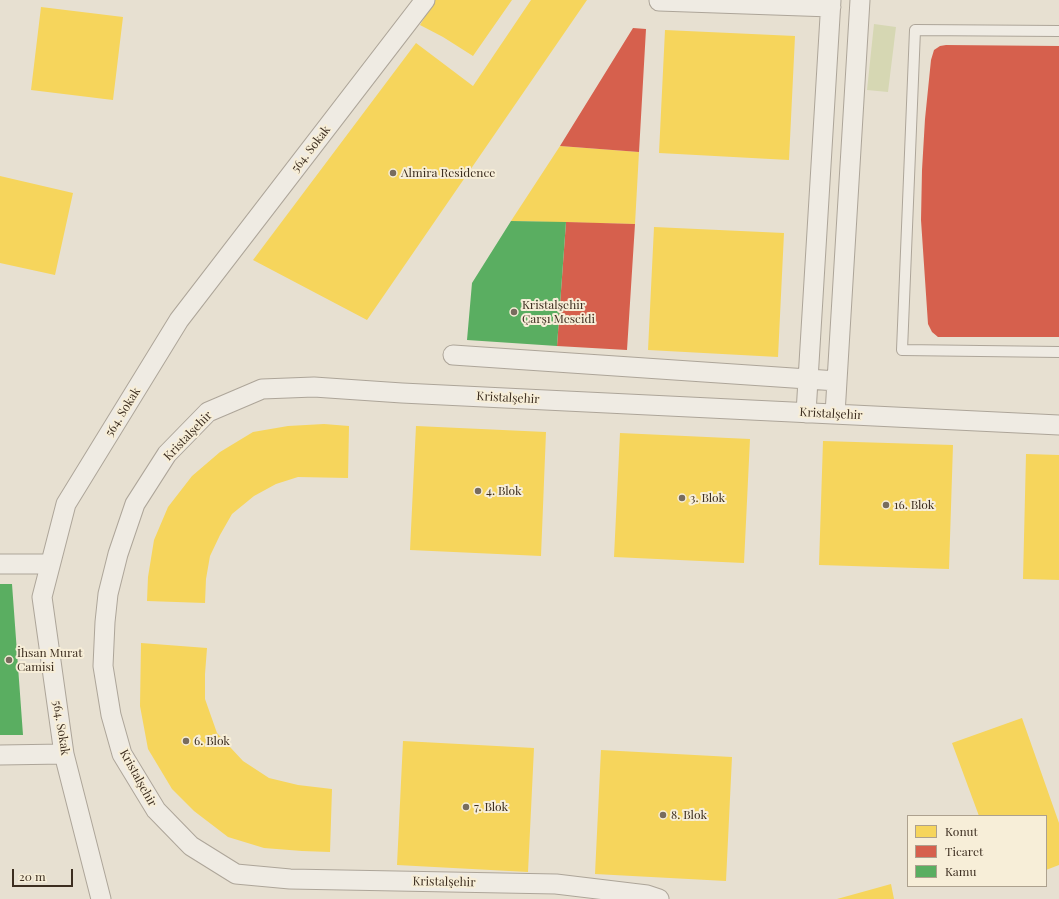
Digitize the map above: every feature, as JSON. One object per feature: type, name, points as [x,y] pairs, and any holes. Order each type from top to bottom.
[{"type":"street","name":"564. Sokak","points":[[101,899],[64,754],[42,597],[66,504],[179,320],[426,0]]},
{"type":"street","points":[[835,414],[860,0]]},
{"type":"street","points":[[658,2],[830,8],[859,19]]},
{"type":"street","points":[[806,413],[830,8]]},
{"type":"street","points":[[822,138],[852,139]]},
{"type":"street","points":[[815,252],[845,254]]},
{"type":"street","points":[[453,355],[837,381]]},
{"type":"street","name":"Kristalşehir","points":[[659,899],[647,895],[574,892],[548,883],[290,879],[236,874],[191,846],[156,810],[122,754],[111,715],[103,666],[108,594],[118,554],[135,504],[167,454],[208,412],[262,390],[314,387],[402,393],[1059,425]]},
{"type":"street","points":[[0,564],[50,564]]},
{"type":"street","points":[[0,755],[64,754]]},
{"type":"lane","points":[[1059,31],[915,30],[902,350],[1059,352]]},
{"type":"green space","points":[[874,24],[896,27],[888,92],[867,90]]},
{"type":"building: Konut","points":[[435,0],[512,0],[473,56],[443,37],[420,25]]},
{"type":"building: Konut","name":"Almira Residence","points":[[531,0],[587,0],[367,320],[253,260],[416,43],[473,86]]},
{"type":"building: Konut","points":[[41,7],[123,17],[113,100],[31,90]]},
{"type":"building: Konut","points":[[665,30],[795,36],[789,160],[659,153]]},
{"type":"building: Konut","points":[[560,146],[639,152],[635,224],[511,221]]},
{"type":"building: Konut","points":[[0,176],[73,193],[55,275],[0,263]]},
{"type":"building: Konut","points":[[654,227],[784,233],[778,357],[648,350]]},
{"type":"building: Konut","points":[[324,424],[349,426],[348,478],[298,477],[276,484],[254,496],[232,514],[210,556],[206,579],[205,603],[147,601],[148,577],[154,540],[168,507],[192,476],[220,452],[253,432],[288,426]]},
{"type":"building: Konut","name":"4. Blok","points":[[416,426],[546,432],[541,556],[410,550]]},
{"type":"building: Konut","name":"3. Blok","points":[[620,433],[750,439],[744,563],[614,557]]},
{"type":"building: Konut","name":"16. Blok","points":[[823,441],[953,445],[949,569],[819,565]]},
{"type":"building: Konut","points":[[1026,454],[1059,455],[1059,580],[1023,579]]},
{"type":"building: Konut","name":"6. Blok","points":[[141,643],[207,648],[205,699],[217,733],[243,761],[269,778],[298,785],[332,789],[330,852],[264,848],[228,837],[194,811],[172,789],[148,749],[140,706]]},
{"type":"building: Konut","points":[[1022,718],[1059,823],[1059,865],[1047,870],[1047,815],[979,815],[952,743]]},
{"type":"building: Konut","name":"7. Blok","points":[[403,741],[534,748],[528,872],[397,865]]},
{"type":"building: Konut","name":"8. Blok","points":[[601,750],[732,757],[726,881],[595,874]]},
{"type":"building: Konut","points":[[891,884],[894,899],[837,899]]},
{"type":"building: Ticaret","points":[[633,28],[646,29],[639,152],[560,146]]},
{"type":"building: Ticaret","points":[[940,46],[1059,46],[1059,337],[938,337],[932,332],[928,324],[921,220],[925,119],[931,60],[934,50]]},
{"type":"building: Ticaret","points":[[566,222],[635,224],[627,350],[557,346]]},
{"type":"building: Kamu","name":"Kristalşehir Çarşı Mescidi","points":[[511,221],[566,222],[557,346],[467,340],[472,283]]},
{"type":"building: Kamu","name":"İhsan Murat Camisi","points":[[0,584],[12,584],[23,735],[0,735]]},
{"type":"place","name":"Almira Residence","points":[[393,173]]},
{"type":"place","name":"Kristalşehir Çarşı Mescidi","points":[[514,312]]},
{"type":"place","name":"4. Blok","points":[[478,491]]},
{"type":"place","name":"3. Blok","points":[[682,498]]},
{"type":"place","name":"16. Blok","points":[[886,505]]},
{"type":"place","name":"İhsan Murat Camisi","points":[[9,660]]},
{"type":"place","name":"6. Blok","points":[[186,741]]},
{"type":"place","name":"7. Blok","points":[[466,807]]},
{"type":"place","name":"8. Blok","points":[[663,815]]}]
